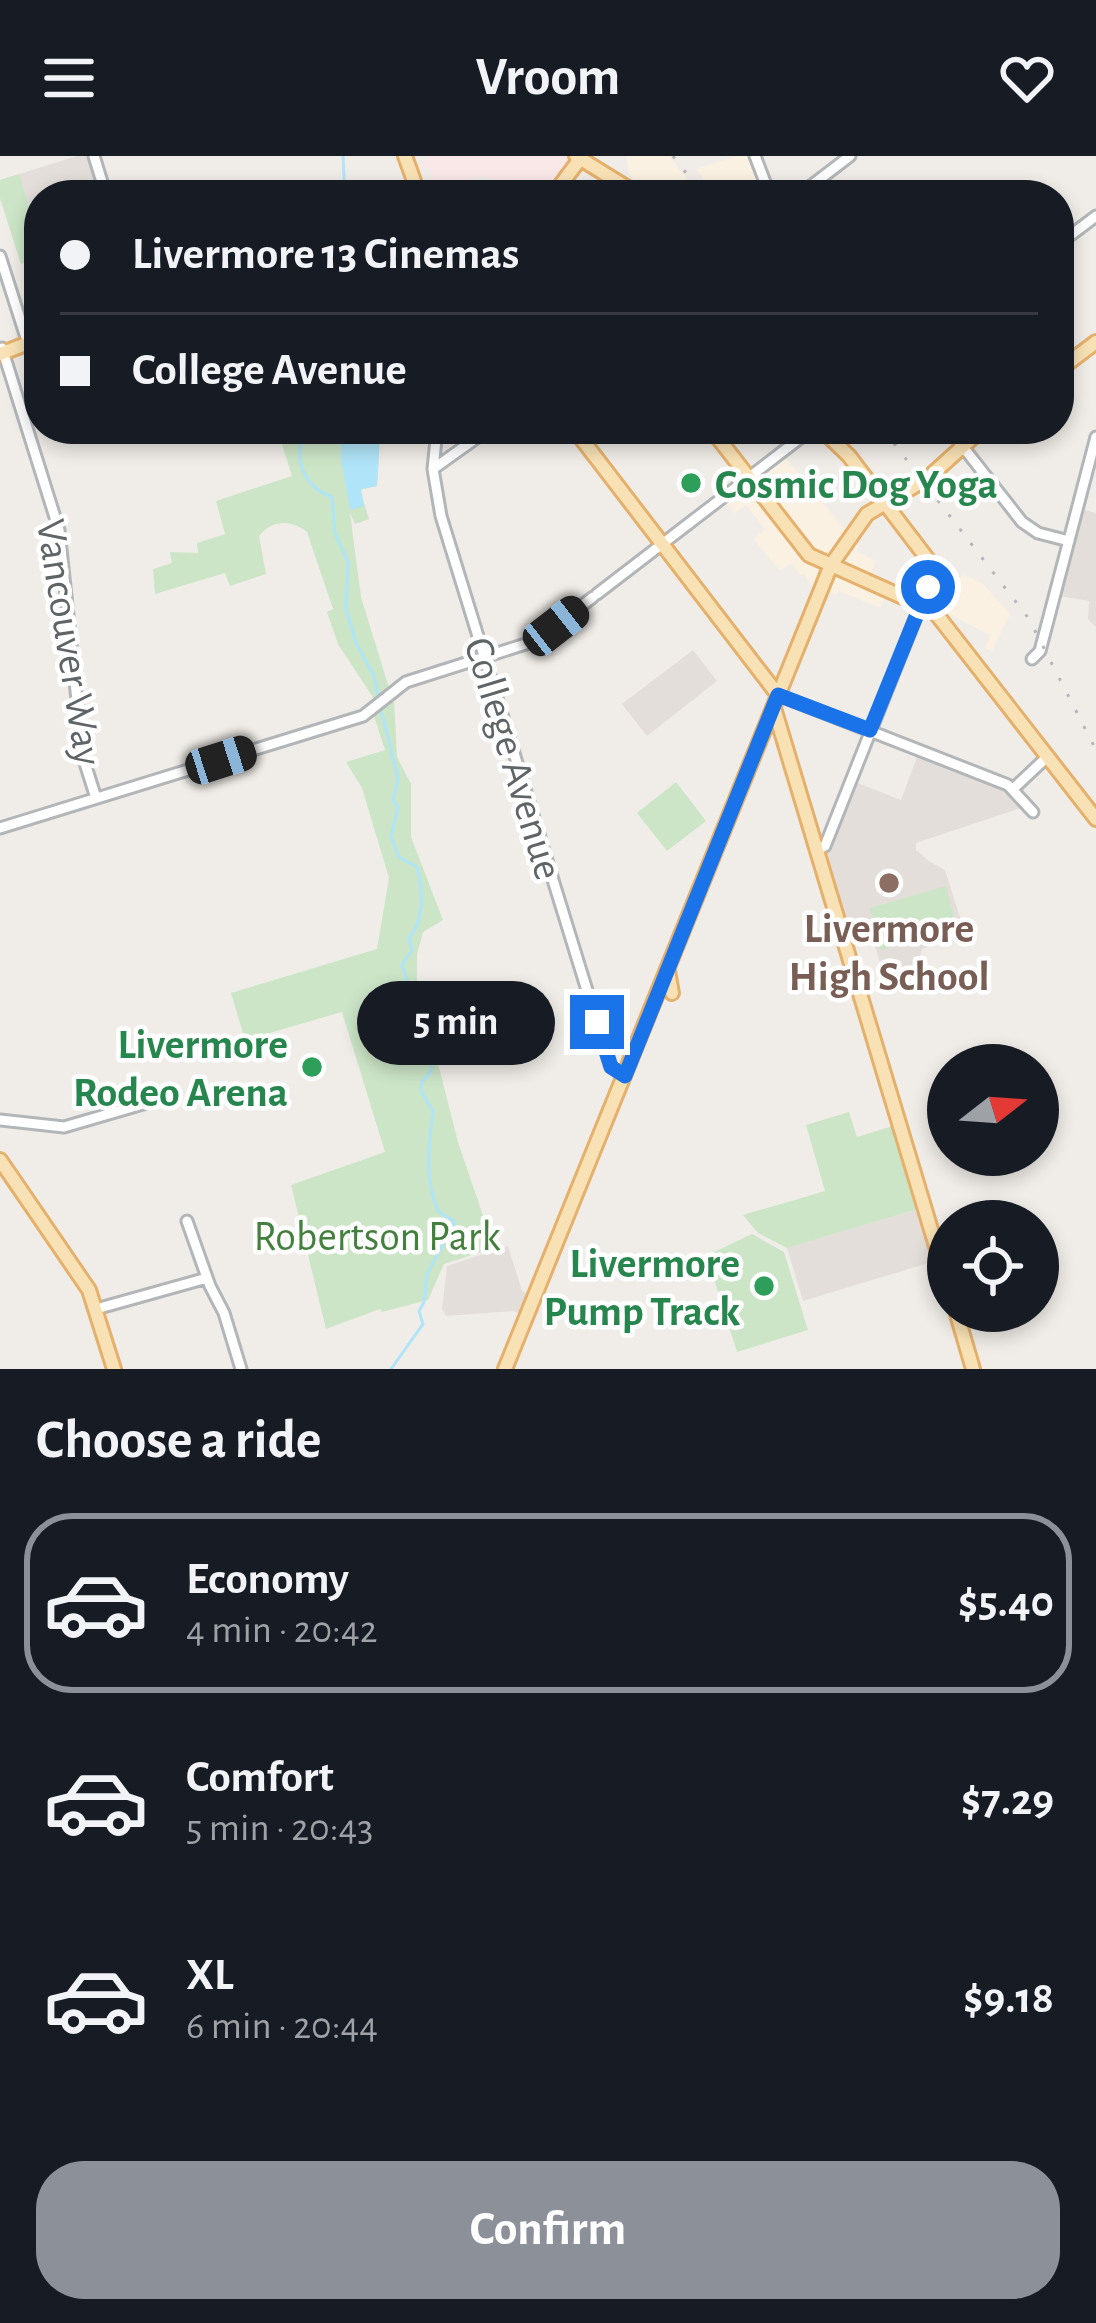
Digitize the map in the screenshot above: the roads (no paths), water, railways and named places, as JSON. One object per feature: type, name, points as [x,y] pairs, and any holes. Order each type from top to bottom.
[{"type":"main road","points":[[578,162],[609,180]]},
{"type":"main road","points":[[586,444],[776,701],[927,1213]]},
{"type":"main road","points":[[723,444],[808,555],[921,605],[941,619],[1096,823]]},
{"type":"main road","points":[[832,444],[929,561],[930,576],[921,605]]},
{"type":"main road","points":[[837,444],[884,506]]},
{"type":"main road","points":[[506,1369],[831,565],[864,520],[939,476],[964,444]]},
{"type":"main road","points":[[668,970],[672,994]]},
{"type":"main road","points":[[0,1165],[96,1310],[114,1369]]},
{"type":"main road","points":[[962,1332],[973,1369]]},
{"type":"street","points":[[819,180],[850,156]]},
{"type":"street","points":[[0,256],[24,316]]},
{"type":"street","name":"Vancouver Way","points":[[2,351],[24,421]]},
{"type":"street","points":[[1032,659],[1040,649],[1096,437]]},
{"type":"street","name":"Vancouver Way","points":[[31,444],[58,530],[83,757],[96,799]]},
{"type":"street","name":"College Avenue","points":[[436,444],[433,469],[442,516],[608,1060],[625,1076]]},
{"type":"street","points":[[433,469],[468,444]]},
{"type":"street","points":[[0,828],[354,720],[422,676],[538,640],[798,444]]},
{"type":"street","points":[[962,446],[1022,522],[1038,533],[1069,541]]},
{"type":"street","points":[[820,844],[921,605]]},
{"type":"street","points":[[776,701],[870,730],[1013,789],[1034,812]]},
{"type":"street","points":[[1013,789],[1045,759]]},
{"type":"street","points":[[0,1120],[64,1127],[166,1097]]},
{"type":"street","points":[[187,1221],[242,1369]]},
{"type":"street","points":[[96,1310],[207,1278]]},
{"type":"water","points":[[341,444],[380,444],[377,486],[361,489],[364,506],[350,510]]},
{"type":"waterway","points":[[343,156],[344,180]]},
{"type":"waterway","points":[[301,444],[300,460],[307,478],[332,497],[335,533],[348,562],[346,609],[379,700]]},
{"type":"waterway","points":[[381,709],[398,779],[391,837],[399,857],[417,867],[421,885],[420,914],[409,938],[412,950],[402,965],[432,1052],[431,1071],[421,1091],[433,1111],[431,1186],[438,1211],[455,1222],[427,1274],[419,1311],[423,1324],[391,1369]]},
{"type":"railway","points":[[673,156],[691,180]]},
{"type":"railway","points":[[895,444],[1029,619],[1096,750]]},
{"type":"place","name":"Cosmic Dog Yoga","points":[[691,483]]},
{"type":"place","name":"Livermore High School","points":[[889,883]]},
{"type":"place","name":"Livermore Rodeo Arena","points":[[312,1067]]},
{"type":"place","name":"Livermore Pump Track","points":[[764,1286]]},
{"type":"park label","name":"Robertson Park","points":[[377,1235]]}]
